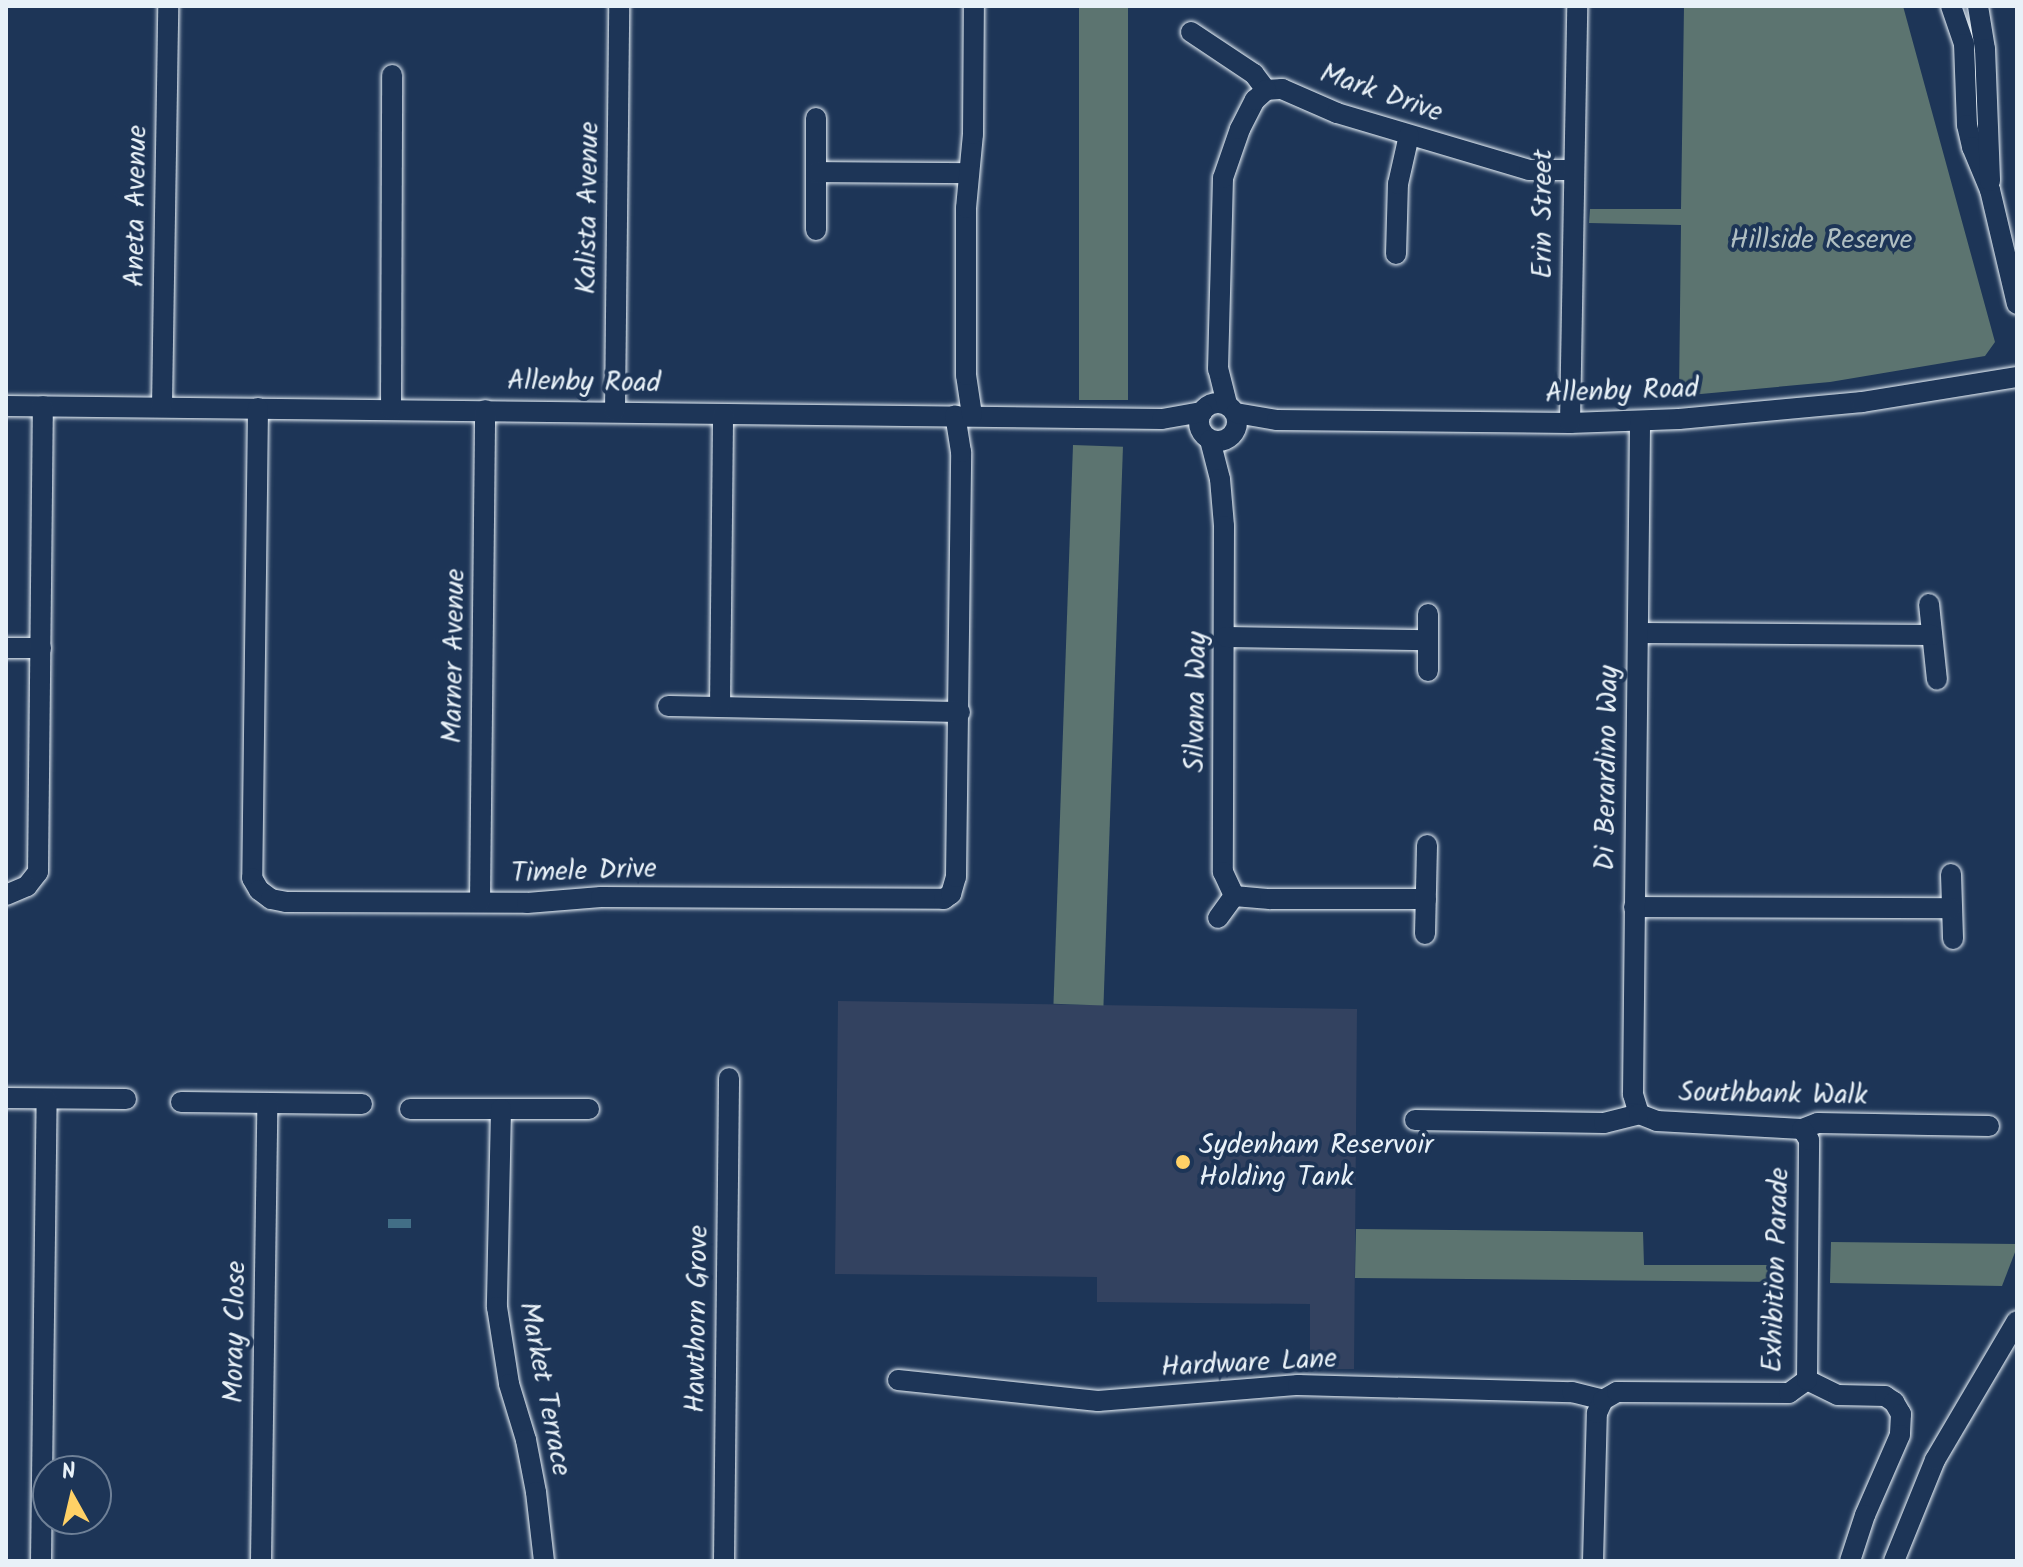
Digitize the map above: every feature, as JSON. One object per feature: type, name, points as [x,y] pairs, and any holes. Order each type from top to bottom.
[{"type":"street","name":"Aneta Avenue","points":[[162,406],[168,6]]},
{"type":"street","name":"Kalista Avenue","points":[[615,411],[619,6]]},
{"type":"street","name":"Timele Drive","points":[[258,408],[252,878],[259,890],[271,899],[286,902],[480,902],[601,897],[944,899],[951,894],[956,877],[961,452],[966,375],[966,208],[974,6]]},
{"type":"street","name":"Erin Street","points":[[1570,423],[1577,6]]},
{"type":"street","points":[[1951,6],[1964,44],[1967,125],[1990,190],[2017,304]]},
{"type":"street","points":[[1978,6],[1985,49],[1990,190]]},
{"type":"street","points":[[1191,32],[1254,74],[1266,90]]},
{"type":"street","points":[[391,409],[392,75]]},
{"type":"street","name":"Mark Drive","points":[[1266,90],[1282,89],[1337,113],[1529,170],[1572,170]]},
{"type":"street","name":"Silvana Way","points":[[1234,896],[1223,872],[1226,637],[1218,369],[1223,178],[1240,129],[1255,100],[1266,90]]},
{"type":"street","points":[[816,118],[816,230]]},
{"type":"street","points":[[1396,254],[1398,184],[1409,135]]},
{"type":"street","points":[[816,172],[969,173]]},
{"type":"street","name":"Allenby Road","points":[[1966,383],[2017,368]]},
{"type":"street","name":"Allenby Road","points":[[6,406],[1570,423],[1772,413],[2017,377]]},
{"type":"street","points":[[6,895],[27,886],[38,872],[43,406]]},
{"type":"street","name":"Marner Avenue","points":[[480,902],[485,410]]},
{"type":"street","points":[[720,707],[723,414]]},
{"type":"street","name":"Di Berardino Way","points":[[1639,1114],[1633,1094],[1640,421]]},
{"type":"street","points":[[1929,604],[1937,680]]},
{"type":"street","points":[[1428,614],[1428,671]]},
{"type":"street","points":[[1638,633],[1932,635]]},
{"type":"street","points":[[1226,637],[1428,640]]},
{"type":"street","points":[[6,648],[41,648]]},
{"type":"street","points":[[668,706],[960,712]]},
{"type":"street","points":[[1425,934],[1427,845]]},
{"type":"street","points":[[1951,874],[1953,939]]},
{"type":"street","points":[[1218,918],[1234,896],[1270,899],[1426,899]]},
{"type":"street","points":[[1634,907],[1951,908]]},
{"type":"street","name":"Hawthorn Grove","points":[[724,1561],[729,1078]]},
{"type":"street","points":[[6,1098],[126,1099]]},
{"type":"street","points":[[41,1561],[47,1099]]},
{"type":"street","points":[[181,1102],[362,1104]]},
{"type":"street","name":"Moray Close","points":[[261,1561],[267,1103]]},
{"type":"street","points":[[410,1109],[589,1109]]},
{"type":"street","name":"Market Terrace","points":[[501,1109],[497,1307],[509,1384],[526,1440],[536,1492],[544,1561]]},
{"type":"street","name":"Southbank Walk","points":[[1415,1120],[1604,1123],[1639,1114],[1657,1121],[1802,1129],[1818,1123],[1989,1126]]},
{"type":"street","name":"Exhibition Parade","points":[[1603,1400],[1617,1392],[1789,1393],[1807,1380],[1809,1140],[1802,1129]]},
{"type":"street","points":[[1894,1561],[1935,1460],[2017,1321]]},
{"type":"street","name":"Hardware Lane","points":[[898,1380],[1067,1401],[1298,1385],[1572,1392],[1603,1400]]},
{"type":"street","points":[[1807,1380],[1838,1395],[1885,1396],[1894,1402],[1901,1414],[1900,1435],[1865,1515],[1850,1561]]},
{"type":"street","points":[[1593,1561],[1597,1413],[1603,1400]]},
{"type":"street","name":"Market Terrace","points":[[535,1561],[539,1535]]},
{"type":"shaded area","points":[[838,1001],[1357,1009],[1354,1369],[1310,1369],[1310,1304],[1097,1302],[1097,1277],[835,1274]]},
{"type":"shaded area","points":[[388,1219],[411,1219],[411,1228],[388,1228]]},
{"type":"green space","points":[[1079,6],[1128,6],[1128,400],[1079,400]]},
{"type":"green space","name":"Hillside Reserve","points":[[1684,6],[1903,6],[1995,342],[1985,356],[1830,382],[1679,396],[1681,225],[1589,223],[1590,209],[1681,209]]},
{"type":"green space","points":[[1073,445],[1123,447],[1103,1005],[1053,1004]]},
{"type":"green space","points":[[1356,1229],[1643,1232],[1644,1265],[1777,1265],[1777,1282],[1355,1278]]},
{"type":"green space","points":[[1831,1242],[2017,1244],[2017,1247],[2002,1286],[1830,1283]]},
{"type":"place","name":"Sydenham Reservoir Holding Tank","points":[[1183,1162]]}]
